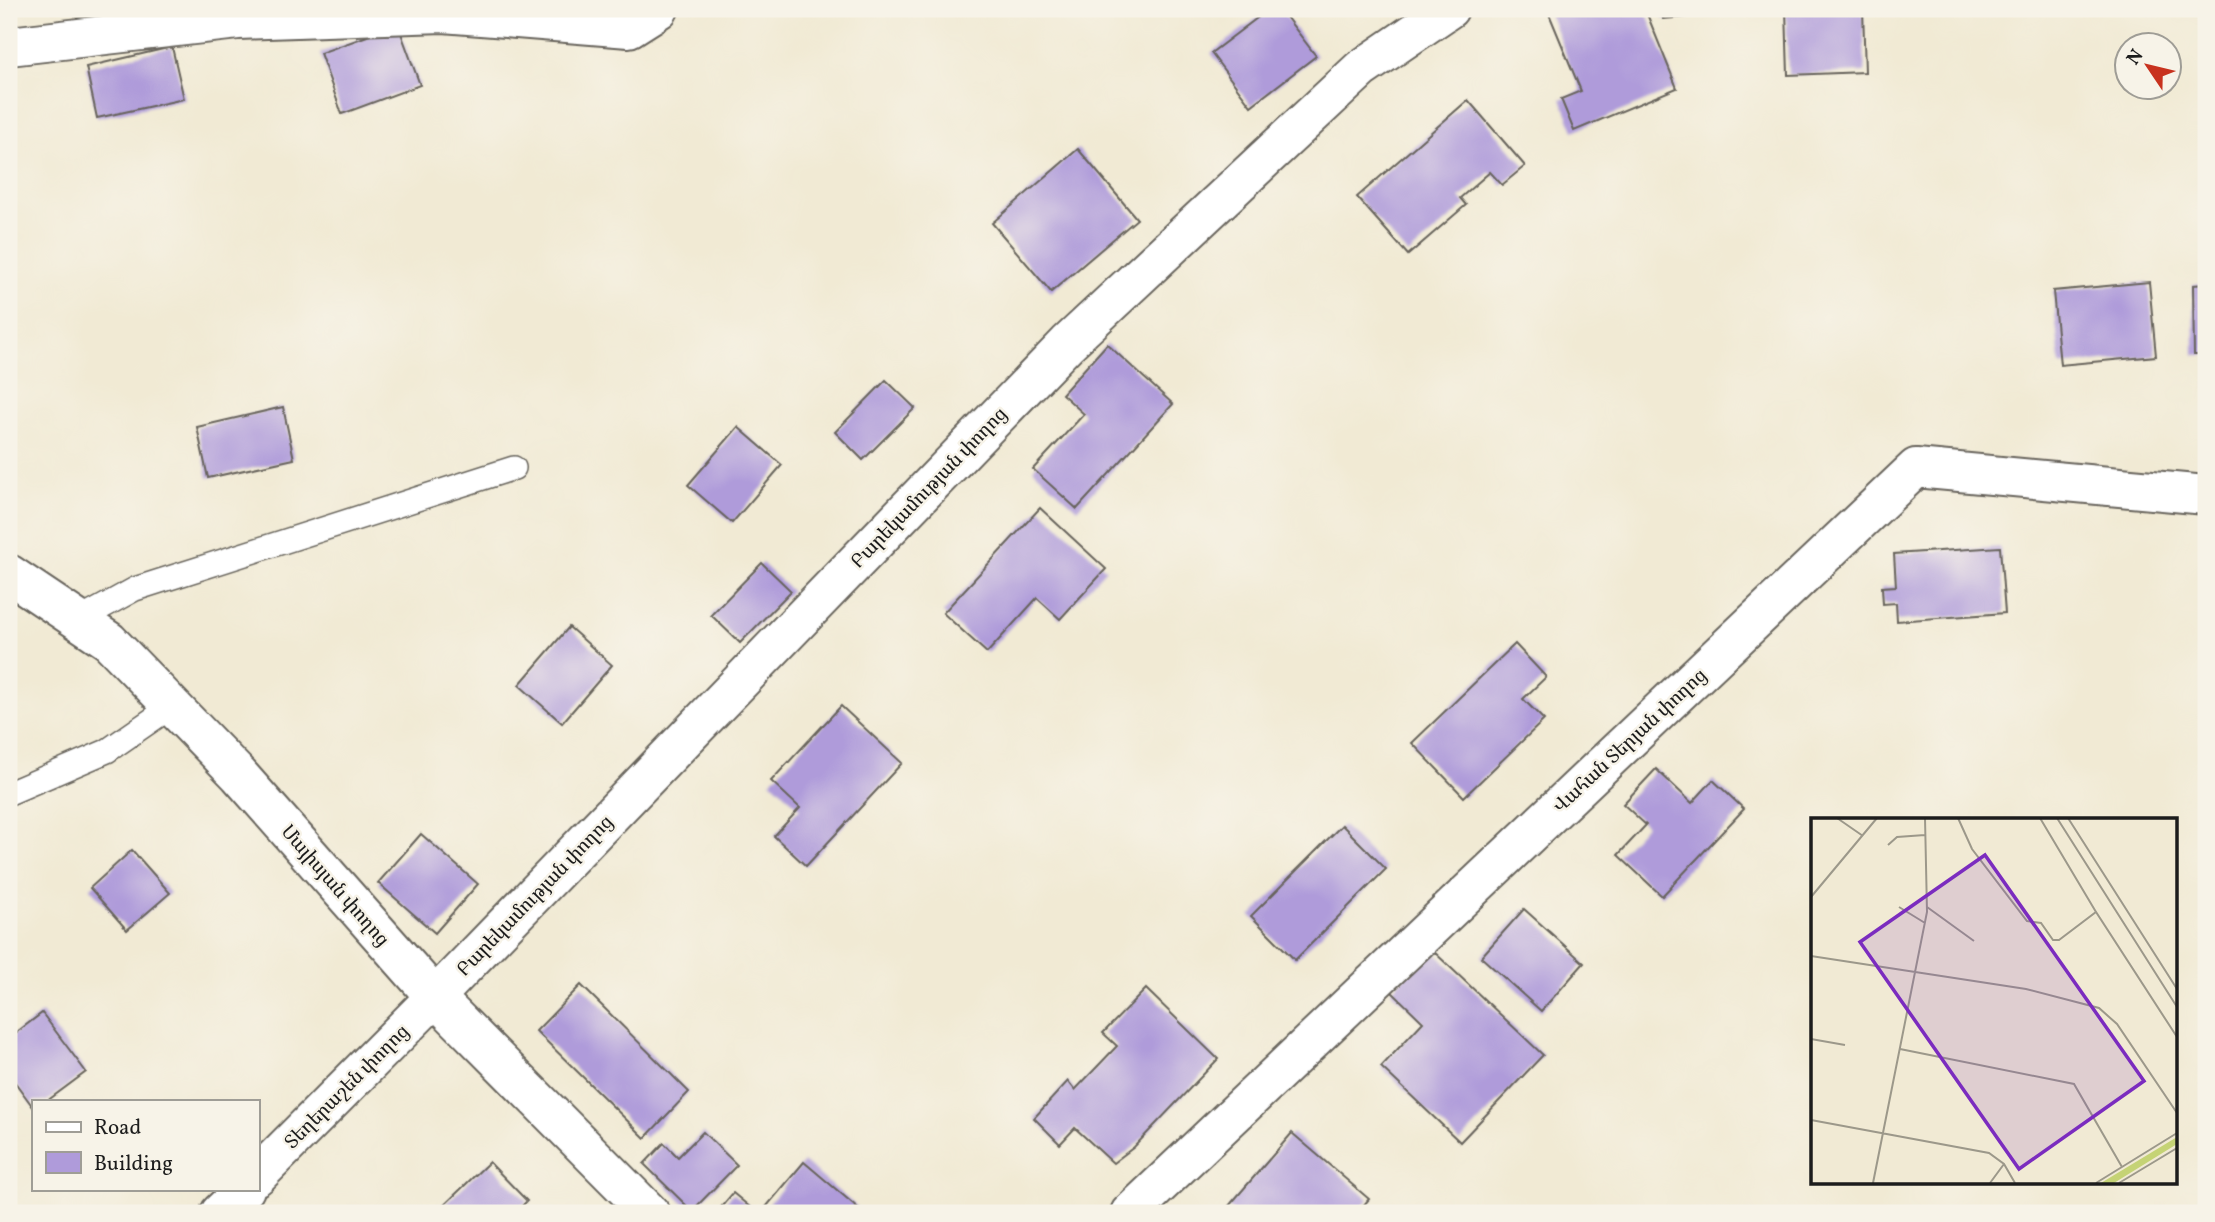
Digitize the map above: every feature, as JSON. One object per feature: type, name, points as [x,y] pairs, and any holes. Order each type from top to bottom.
[{"type":"street","points":[[9,46],[238,20],[443,13],[629,29],[659,9]]},
{"type":"street","name":"Բարեկամության փողոց","points":[[435,997],[1068,343],[1361,69],[1449,9]]},
{"type":"street","name":"Վահան Տերյան փողոց","points":[[1130,1213],[1916,468],[2206,495]]},
{"type":"street","name":"Մայիսյան փողոց","points":[[9,574],[109,641],[239,775],[435,997],[650,1213]]},
{"type":"street","name":"Տեղերաշեն փողոց","points":[[259,1174],[435,997]]},
{"type":"street","points":[[220,1213],[243,1190]]},
{"type":"lane","points":[[79,620],[135,589],[514,468]]},
{"type":"lane","points":[[9,793],[107,751],[172,706]]},
{"type":"building","points":[[1269,9],[1280,9],[1316,56],[1251,106],[1211,53]]},
{"type":"building","points":[[1547,9],[1645,9],[1677,88],[1574,131],[1561,99],[1581,91]]},
{"type":"building","points":[[1662,9],[1686,9],[1686,17],[1663,19]]},
{"type":"building","points":[[1786,9],[1863,9],[1865,72],[1788,75]]},
{"type":"building","points":[[398,25],[420,85],[342,114],[320,53]]},
{"type":"building","points":[[172,47],[184,99],[97,118],[86,67]]},
{"type":"building","points":[[1468,100],[1525,166],[1502,185],[1490,172],[1460,198],[1466,205],[1408,255],[1357,197]]},
{"type":"building","points":[[1078,149],[1137,219],[1051,292],[992,223]]},
{"type":"building","points":[[2149,282],[2156,356],[2060,365],[2053,291]]},
{"type":"building","points":[[2206,284],[2206,355],[2194,355],[2193,285]]},
{"type":"building","points":[[1107,344],[1173,404],[1077,509],[1033,469],[1084,414],[1062,394]]},
{"type":"building","points":[[886,380],[915,408],[863,460],[835,432]]},
{"type":"building","points":[[283,407],[294,459],[208,478],[197,427]]},
{"type":"building","points":[[738,427],[782,465],[732,523],[688,485]]},
{"type":"building","points":[[1040,508],[1106,569],[1060,619],[1037,598],[987,653],[943,613]]},
{"type":"building","points":[[2000,547],[2005,613],[1897,621],[1896,603],[1883,604],[1882,587],[1896,586],[1894,554]]},
{"type":"building","points":[[762,563],[791,591],[740,643],[711,615]]},
{"type":"building","points":[[569,627],[612,665],[562,723],[519,685]]},
{"type":"building","points":[[1515,644],[1546,677],[1523,699],[1544,720],[1464,797],[1412,743]]},
{"type":"building","points":[[841,706],[902,763],[806,866],[774,836],[800,808],[771,781]]},
{"type":"building","points":[[1656,769],[1692,803],[1713,780],[1744,809],[1662,896],[1618,855],[1646,825],[1623,804]]},
{"type":"building","points":[[1342,825],[1386,869],[1295,960],[1251,916]]},
{"type":"building","points":[[421,834],[478,884],[435,933],[378,883]]},
{"type":"building","points":[[132,850],[170,893],[127,930],[90,888]]},
{"type":"building","points":[[1524,909],[1584,963],[1541,1011],[1481,957]]},
{"type":"building","points":[[1431,949],[1543,1055],[1460,1142],[1381,1067],[1423,1022],[1391,991]]},
{"type":"building","points":[[581,985],[689,1092],[645,1138],[536,1031]]},
{"type":"building","points":[[1146,989],[1218,1059],[1134,1147],[1113,1163],[1075,1128],[1060,1144],[1034,1118],[1068,1081],[1075,1090],[1117,1046],[1103,1033]]},
{"type":"building","points":[[42,1013],[86,1072],[48,1100],[32,1100],[32,1106],[9,1074],[9,1038]]},
{"type":"building","points":[[703,1132],[737,1165],[692,1211],[644,1164],[664,1143],[678,1157]]},
{"type":"building","points":[[1292,1133],[1369,1199],[1357,1213],[1235,1213],[1228,1207]]},
{"type":"building","points":[[489,1162],[527,1201],[515,1213],[436,1213]]},
{"type":"building","points":[[804,1162],[864,1213],[761,1213]]},
{"type":"building","points":[[733,1193],[757,1213],[716,1213]]}]
